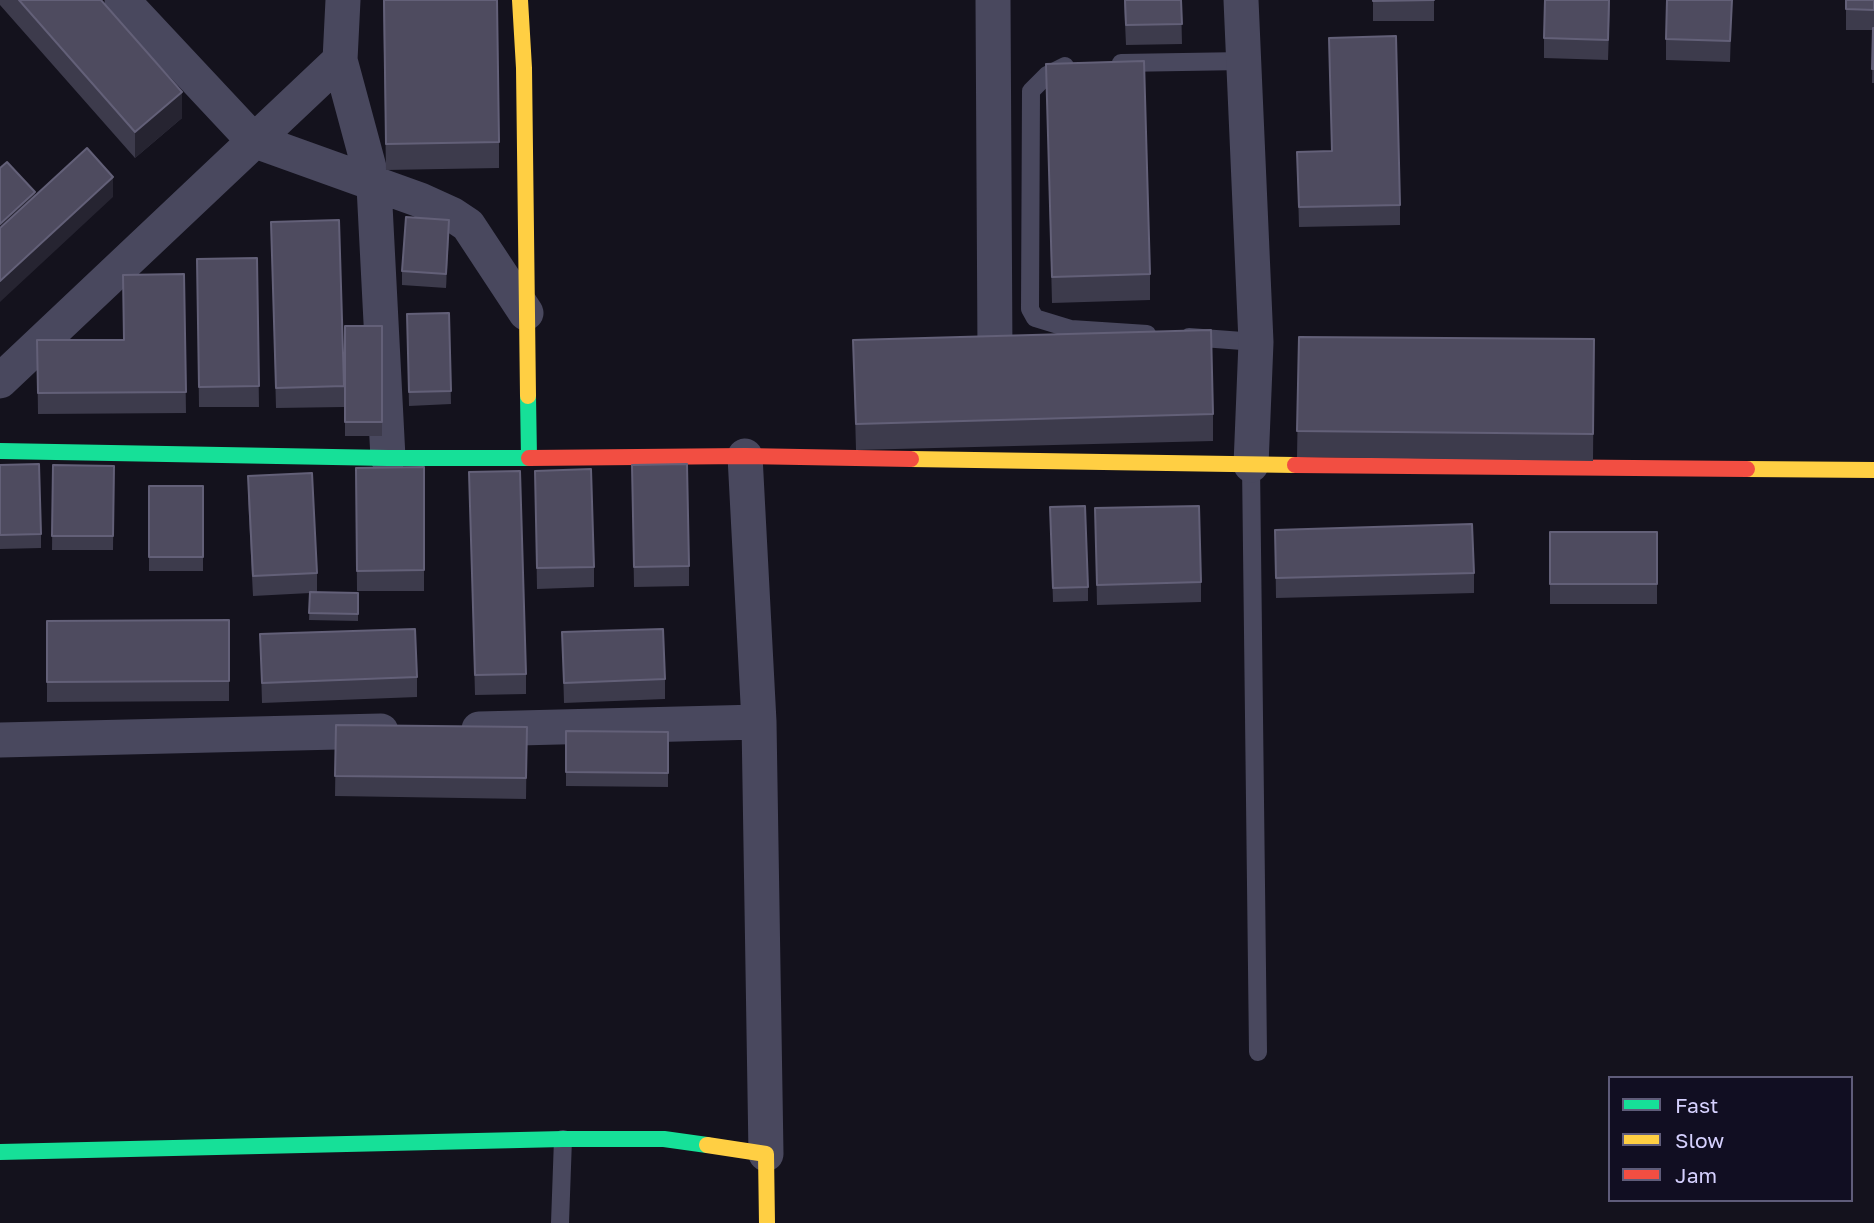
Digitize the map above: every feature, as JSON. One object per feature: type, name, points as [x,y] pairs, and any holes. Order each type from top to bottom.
[{"type":"street","points":[[122,0],[253,141],[374,186],[420,200],[468,225],[526,313]]},
{"type":"street","points":[[343,0],[340,60],[374,186],[388,458]]},
{"type":"street","points":[[520,0],[524,68],[529,458]]},
{"type":"street","points":[[993,0],[995,354]]},
{"type":"street","points":[[1241,0],[1256,342],[1251,465]]},
{"type":"street","points":[[0,381],[340,60]]},
{"type":"street","points":[[0,451],[388,458],[745,456],[1251,465],[1874,470]]},
{"type":"street","points":[[745,456],[759,722],[767,1223]]},
{"type":"street","points":[[0,740],[759,722]]},
{"type":"street","points":[[0,1152],[664,1139],[766,1154]]},
{"type":"lane","points":[[1110,64],[1244,61]]},
{"type":"lane","points":[[1083,64],[1069,64],[1047,75],[1031,91],[1030,309],[1035,318],[1071,329],[1256,342]]},
{"type":"lane","points":[[1251,465],[1258,1052]]},
{"type":"lane","points":[[560,1223],[563,1139]]},
{"type":"building","points":[[19,0],[101,0],[182,92],[135,132]]},
{"type":"building","points":[[384,0],[497,0],[499,142],[386,144]]},
{"type":"building","points":[[1125,0],[1181,0],[1182,24],[1126,25]]},
{"type":"building","points":[[1545,0],[1609,0],[1608,40],[1544,38]]},
{"type":"building","points":[[1667,0],[1732,0],[1730,41],[1666,39]]},
{"type":"building","points":[[1846,0],[1874,0],[1874,10],[1846,9]]},
{"type":"building","points":[[1873,28],[1874,69],[1872,69]]},
{"type":"building","points":[[1396,36],[1400,205],[1299,207],[1297,152],[1332,151],[1329,38]]},
{"type":"building","points":[[1144,61],[1150,274],[1052,277],[1046,64]]},
{"type":"building","points":[[87,148],[113,177],[0,281],[0,228]]},
{"type":"building","points":[[7,162],[35,192],[0,224],[0,168]]},
{"type":"building","points":[[406,217],[449,220],[446,274],[402,271]]},
{"type":"building","points":[[339,220],[344,386],[276,388],[271,222]]},
{"type":"building","points":[[257,258],[259,386],[199,387],[197,259]]},
{"type":"building","points":[[184,274],[186,392],[38,393],[37,340],[124,340],[123,275]]},
{"type":"building","points":[[449,313],[451,391],[409,392],[407,314]]},
{"type":"building","points":[[345,326],[382,326],[382,422],[345,422]]},
{"type":"building","points":[[1211,330],[1213,414],[856,424],[853,340]]},
{"type":"building","points":[[1299,337],[1594,339],[1593,434],[1297,431]]},
{"type":"building","points":[[39,464],[41,534],[0,535],[0,465]]},
{"type":"building","points":[[687,464],[689,566],[634,567],[632,465]]},
{"type":"building","points":[[53,465],[114,466],[113,536],[52,536]]},
{"type":"building","points":[[424,467],[424,570],[357,571],[356,468]]},
{"type":"building","points":[[591,469],[594,567],[537,568],[535,471]]},
{"type":"building","points":[[520,471],[526,674],[475,675],[469,472]]},
{"type":"building","points":[[312,473],[317,573],[253,576],[248,476]]},
{"type":"building","points":[[149,486],[203,486],[203,557],[149,557]]},
{"type":"building","points":[[1085,506],[1088,587],[1053,588],[1050,507]]},
{"type":"building","points":[[1199,506],[1201,582],[1097,585],[1095,508]]},
{"type":"building","points":[[1472,524],[1474,573],[1276,578],[1275,530]]},
{"type":"building","points":[[1550,532],[1657,532],[1657,584],[1550,584]]},
{"type":"building","points":[[310,592],[358,593],[358,614],[309,613]]},
{"type":"building","points":[[229,620],[229,681],[47,682],[47,621]]},
{"type":"building","points":[[415,629],[417,677],[262,683],[260,634]]},
{"type":"building","points":[[663,629],[665,679],[564,683],[562,632]]},
{"type":"building","points":[[336,725],[527,727],[526,778],[335,776]]},
{"type":"building","points":[[566,731],[668,732],[668,773],[566,772]]},
{"type":"traffic: fast","points":[[0,451],[529,458],[528,396]]},
{"type":"traffic: fast","points":[[0,1152],[563,1139],[664,1139],[707,1145]]},
{"type":"traffic: slow","points":[[520,0],[524,68],[528,396]]},
{"type":"traffic: slow","points":[[911,459],[1295,465]]},
{"type":"traffic: slow","points":[[1747,469],[1874,470]]},
{"type":"traffic: slow","points":[[707,1145],[766,1154],[767,1223]]},
{"type":"traffic: jam","points":[[529,458],[745,456],[911,459]]},
{"type":"traffic: jam","points":[[1295,465],[1747,469]]}]
